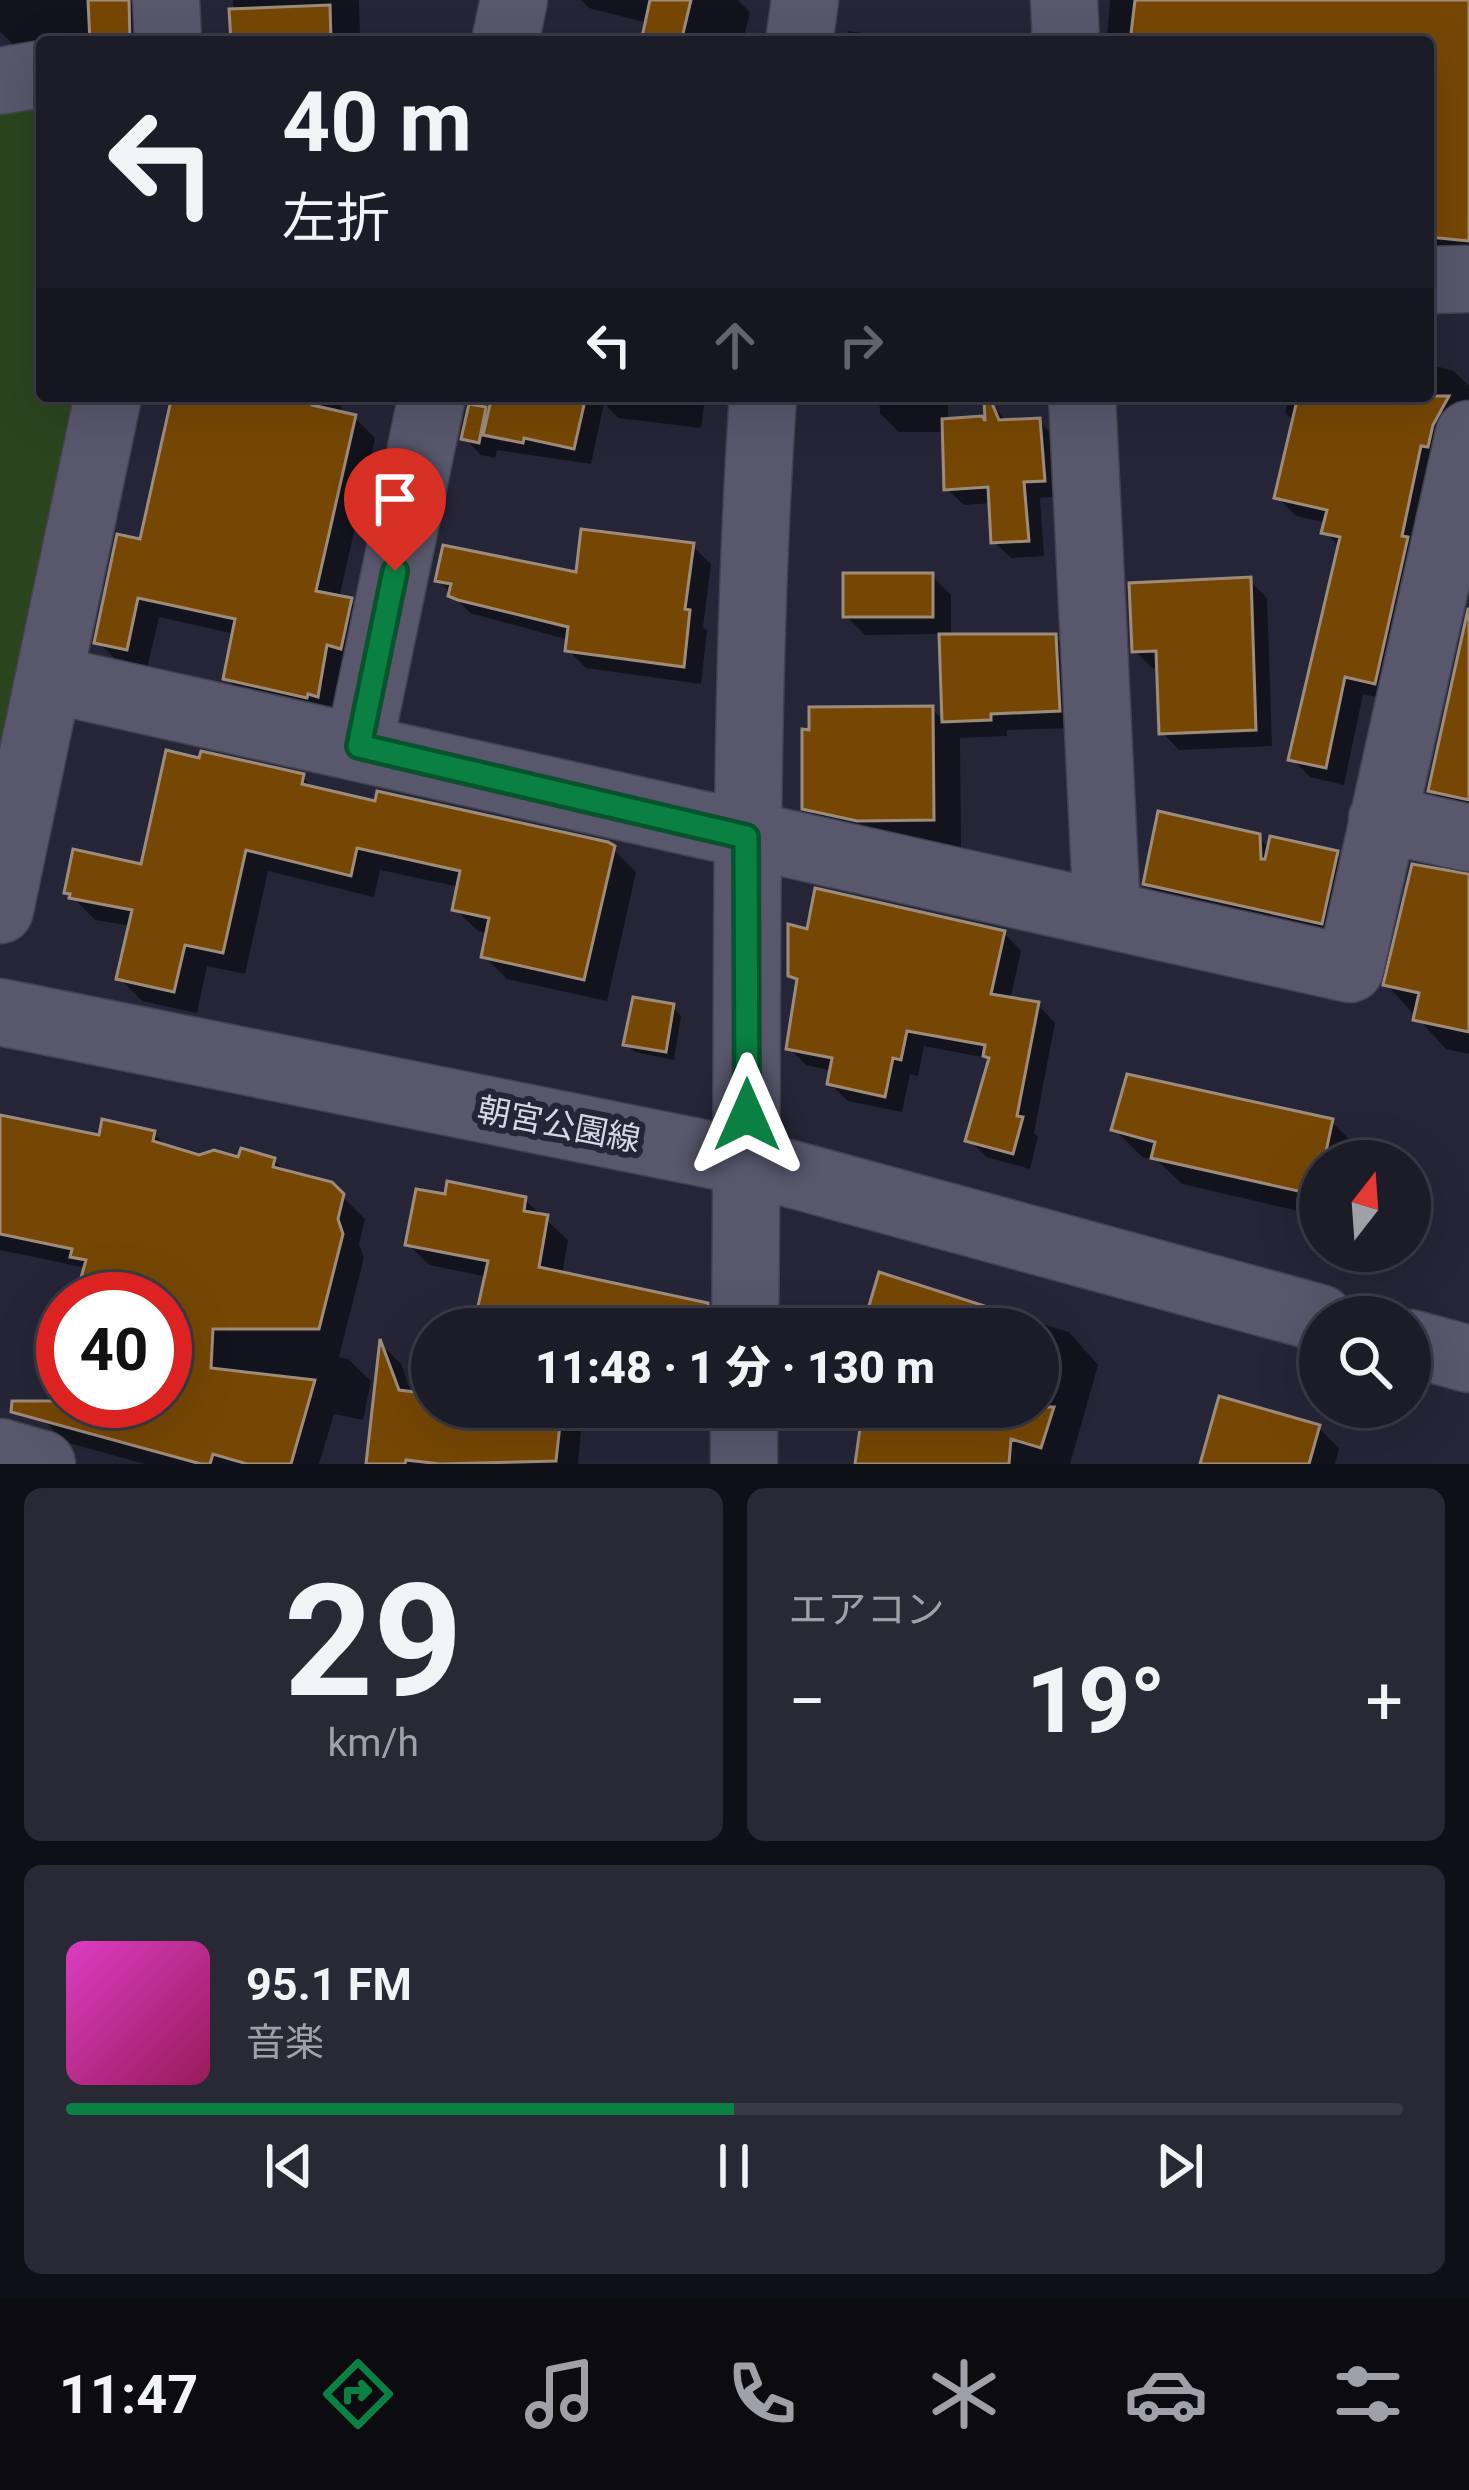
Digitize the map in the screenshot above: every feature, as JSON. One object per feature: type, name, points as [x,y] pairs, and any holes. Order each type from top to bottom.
[{"type":"street","points":[[166,0],[168,36]]},
{"type":"street","points":[[506,36],[514,0]]},
{"type":"street","points":[[800,36],[805,0]]},
{"type":"street","points":[[1064,0],[1066,36]]},
{"type":"street","points":[[0,81],[36,75]]},
{"type":"street","points":[[1434,280],[1469,279]]},
{"type":"street","points":[[0,910],[107,402]]},
{"type":"street","points":[[359,746],[431,402]]},
{"type":"street","points":[[745,1308],[746,837],[752,561],[764,402]]},
{"type":"street","points":[[1082,402],[1107,914]]},
{"type":"street","points":[[49,680],[1350,970],[1382,819],[1451,601],[1469,434]]},
{"type":"street","points":[[1382,819],[1469,838]]},
{"type":"street","name":"朝宮公園線","points":[[0,1012],[747,1162],[1299,1312]]},
{"type":"street","points":[[1431,1349],[1469,1359]]},
{"type":"street","points":[[744,1428],[744,1464]]},
{"type":"street","points":[[0,1452],[42,1464]]},
{"type":"green space","points":[[36,98],[36,402],[85,402],[0,808],[0,104]]},
{"type":"building","points":[[88,0],[129,0],[130,36],[90,36]]},
{"type":"building","points":[[650,0],[691,0],[682,36],[642,36]]},
{"type":"building","points":[[1135,0],[1469,0],[1469,241],[1434,238],[1434,36],[1131,36]]},
{"type":"building","points":[[330,5],[331,36],[231,36],[229,9]]},
{"type":"building","points":[[1434,396],[1449,396],[1433,425],[1428,447],[1421,446],[1402,536],[1408,537],[1375,684],[1345,677],[1326,768],[1288,760],[1340,537],[1321,533],[1327,510],[1274,498],[1297,402],[1434,402]]},
{"type":"building","points":[[171,402],[313,402],[356,415],[316,591],[352,598],[341,649],[327,645],[318,697],[223,679],[235,619],[138,598],[127,650],[94,643],[117,534],[140,539]]},
{"type":"building","points":[[491,402],[585,402],[574,449],[483,435]]},
{"type":"building","points":[[984,402],[992,402],[999,420],[1040,418],[1045,481],[1024,482],[1029,541],[991,543],[988,487],[944,490],[942,419],[982,416],[985,421]]},
{"type":"building","points":[[469,404],[486,407],[479,443],[461,439]]},
{"type":"building","points":[[581,529],[694,543],[685,609],[690,610],[684,667],[565,651],[568,627],[458,600],[448,596],[451,584],[435,581],[443,545],[576,572]]},
{"type":"building","points":[[843,573],[933,573],[933,617],[843,617]]},
{"type":"building","points":[[1251,577],[1256,730],[1159,734],[1156,651],[1132,652],[1129,583]]},
{"type":"building","points":[[1469,609],[1469,800],[1428,791]]},
{"type":"building","points":[[939,634],[1056,634],[1060,711],[942,722]]},
{"type":"building","points":[[933,706],[934,820],[857,821],[802,809],[802,729],[809,730],[809,707]]},
{"type":"building","points":[[166,750],[199,758],[201,751],[304,774],[302,784],[375,801],[377,791],[608,842],[615,846],[584,980],[481,957],[489,918],[452,910],[460,871],[357,848],[351,876],[246,850],[223,953],[185,945],[174,992],[116,979],[132,910],[69,898],[64,893],[73,849],[141,864]]},
{"type":"building","points":[[1158,811],[1260,834],[1261,859],[1265,859],[1270,836],[1338,851],[1322,924],[1143,884]]},
{"type":"building","points":[[1412,864],[1469,874],[1469,1032],[1413,1020],[1419,993],[1383,985]]},
{"type":"building","points":[[815,888],[1005,931],[991,994],[1039,1002],[1017,1116],[1023,1117],[1013,1154],[965,1141],[989,1058],[983,1056],[985,1045],[907,1031],[901,1060],[893,1058],[885,1097],[827,1084],[832,1058],[786,1049],[797,979],[788,976],[788,924],[807,929]]},
{"type":"building","points":[[633,997],[674,1004],[666,1052],[623,1045]]},
{"type":"building","points":[[1127,1074],[1333,1119],[1328,1140],[1299,1140],[1299,1191],[1151,1158],[1155,1142],[1111,1130]]},
{"type":"building","points":[[0,1115],[99,1135],[102,1119],[155,1131],[153,1141],[199,1155],[214,1150],[238,1157],[241,1148],[275,1158],[273,1167],[332,1182],[344,1194],[338,1219],[343,1234],[319,1329],[213,1329],[211,1368],[315,1380],[291,1464],[247,1464],[213,1454],[210,1464],[201,1464],[69,1428],[192,1428],[192,1272],[83,1272],[86,1260],[70,1257],[72,1249],[0,1234]]},
{"type":"building","points":[[447,1181],[526,1197],[524,1211],[548,1215],[539,1267],[708,1303],[708,1308],[478,1308],[488,1261],[405,1245],[416,1189],[445,1194]]},
{"type":"building","points":[[879,1272],[991,1308],[868,1308]]},
{"type":"building","points":[[380,1339],[399,1390],[411,1391],[411,1428],[560,1428],[556,1461],[366,1464]]},
{"type":"building","points":[[1219,1396],[1299,1419],[1299,1428],[1319,1428],[1309,1464],[1200,1464]]},
{"type":"building","points":[[12,1401],[36,1401],[36,1419],[11,1412]]},
{"type":"building","points":[[860,1428],[1047,1428],[1041,1448],[1011,1439],[1009,1464],[855,1464]]},
{"type":"route","points":[[395,571],[359,746],[746,837],[747,1115]]}]
